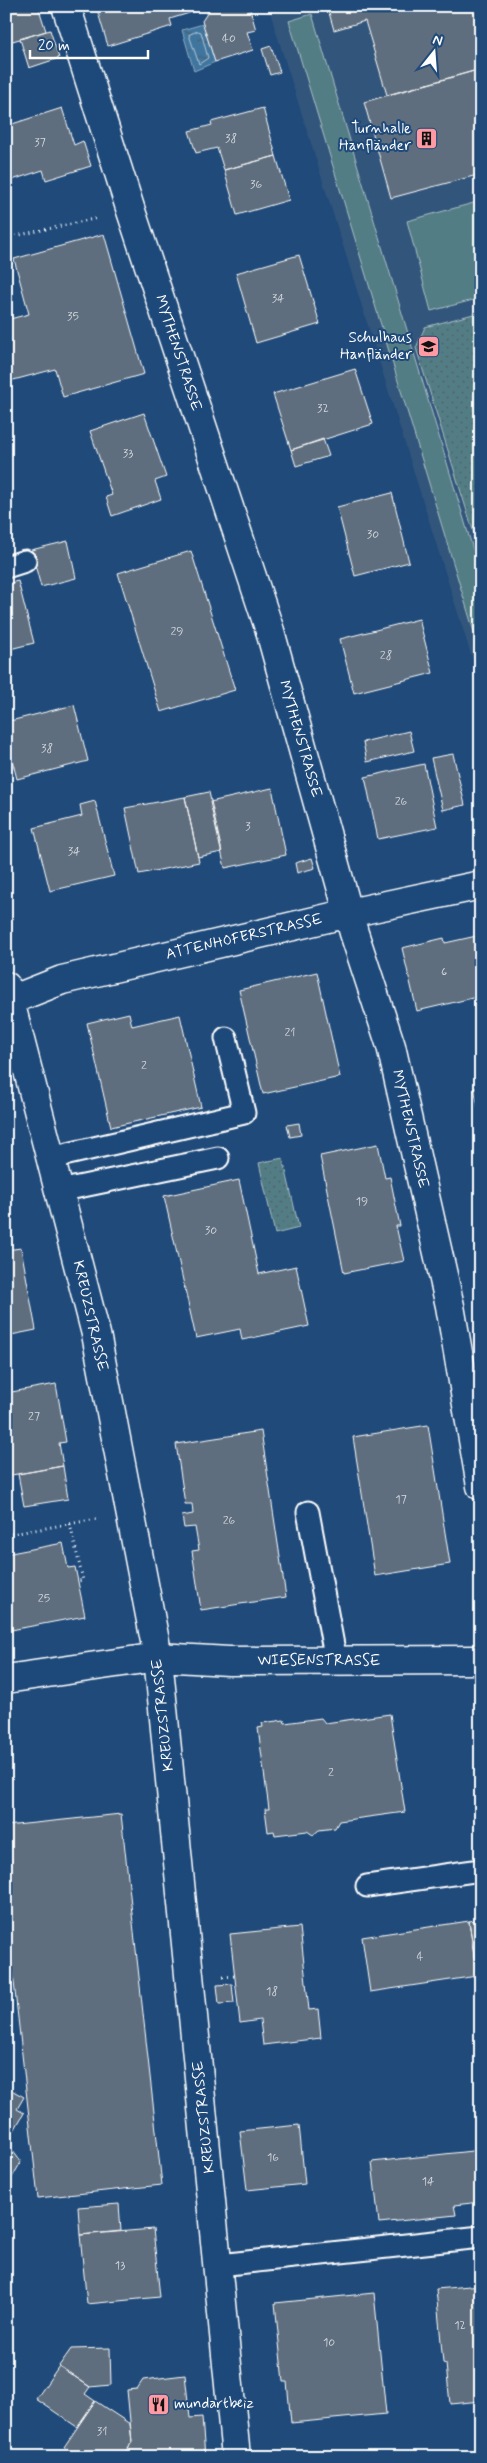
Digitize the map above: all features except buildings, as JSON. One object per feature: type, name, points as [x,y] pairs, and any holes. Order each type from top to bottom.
[{"type":"street","name":"MYTHENSTRASSE","points":[[66,6],[131,211],[270,631],[349,913],[391,1046],[450,1306],[481,1486]]},
{"type":"street","name":"ATTENHOFERSTRASSE","points":[[8,996],[62,980],[349,913],[481,886]]},
{"type":"street","name":"KREUZSTRASSE","points":[[8,996],[96,1334],[158,1657],[236,2457]]},
{"type":"street","name":"WIESENSTRASSE","points":[[6,1679],[158,1657],[229,1661],[481,1660]]},
{"type":"lane","points":[[51,1158],[244,1113],[226,1038]]},
{"type":"lane","points":[[59,1191],[218,1158]]},
{"type":"lane","points":[[308,1512],[336,1661]]},
{"type":"lane","points":[[367,1886],[481,1870]]},
{"type":"lane","points":[[218,2265],[481,2237]]},
{"type":"path","points":[[6,238],[131,211]]},
{"type":"path","points":[[6,1535],[105,1518]]},
{"type":"path","points":[[70,1524],[83,1580],[78,1581]]},
{"type":"shaded area","name":"Schulhaus Hanfländer","points":[[268,6],[481,6],[481,687]]},
{"type":"green space","points":[[312,14],[481,576],[481,655],[289,21]]},
{"type":"green space","points":[[481,201],[481,298],[431,311],[407,221]]},
{"type":"green space","points":[[481,312],[481,556],[416,348],[425,327]]},
{"type":"green space","points":[[283,1158],[299,1228],[275,1234],[259,1163]]},
{"type":"water","points":[[203,24],[215,62],[194,71],[182,30]]},
{"type":"place","name":"Turnhalle Hanfländer","points":[[427,138]]},
{"type":"place","name":"Schulhaus Hanfländer","points":[[428,347]]},
{"type":"place","name":"mundartbeiz","points":[[158,2404]]}]
